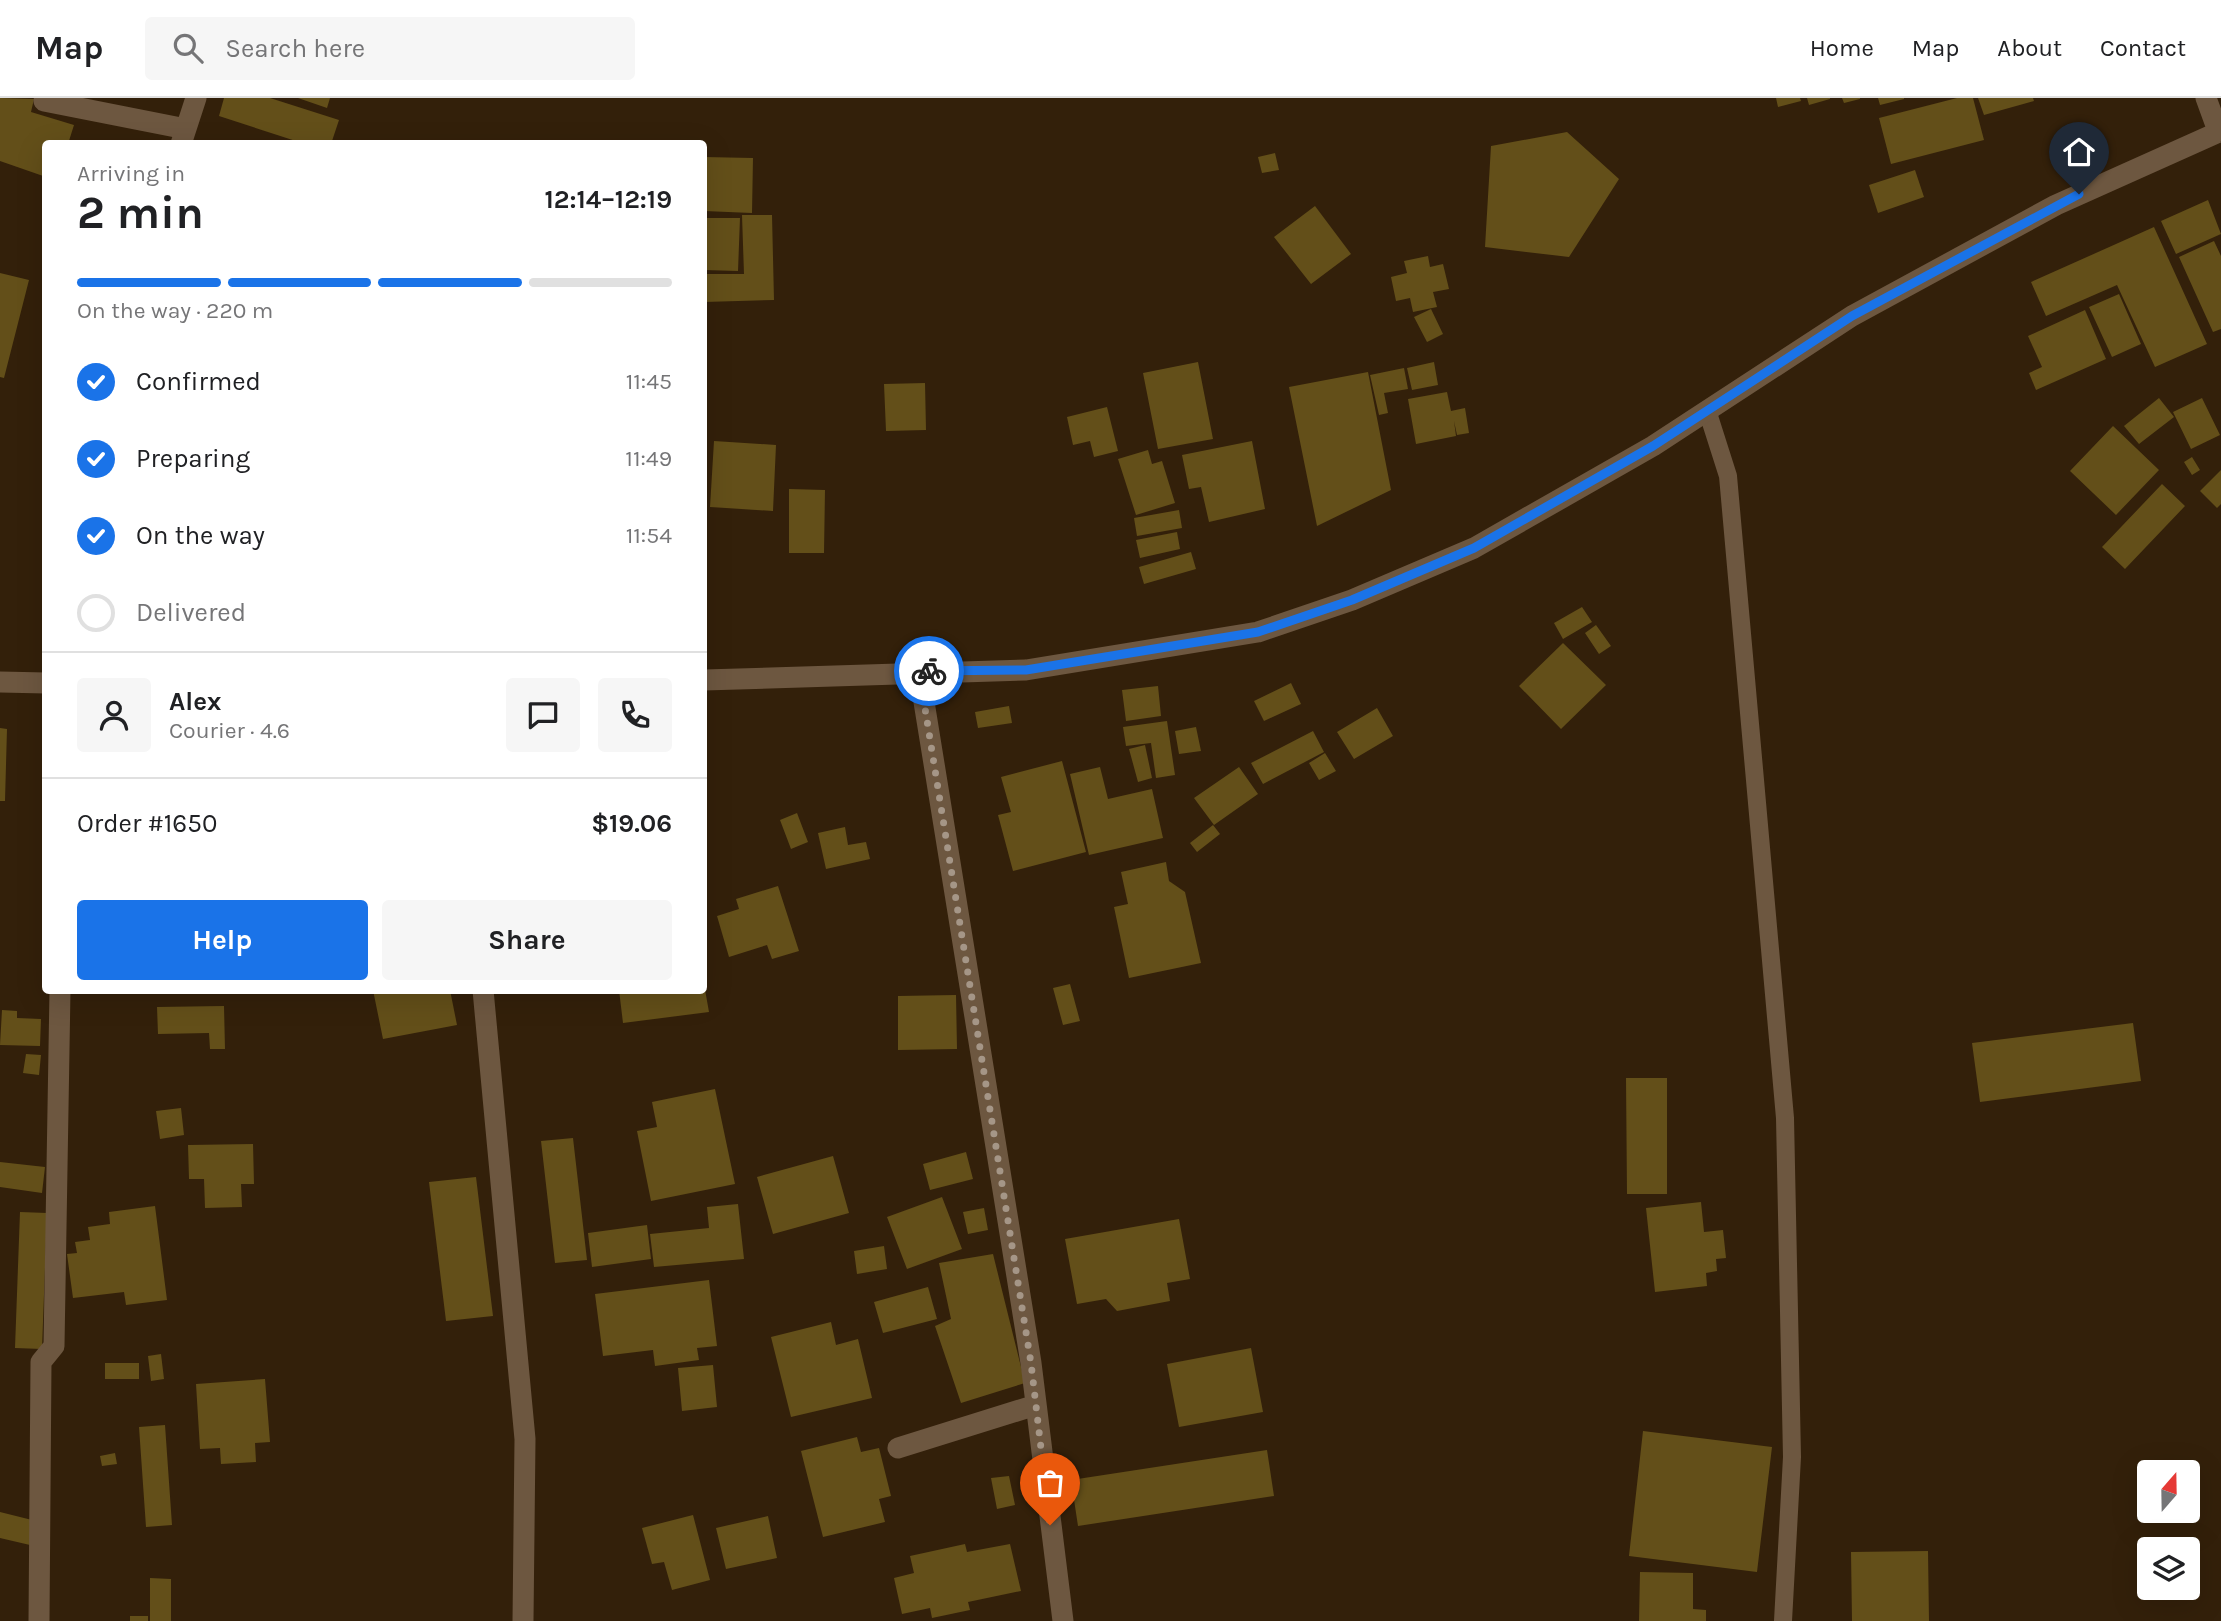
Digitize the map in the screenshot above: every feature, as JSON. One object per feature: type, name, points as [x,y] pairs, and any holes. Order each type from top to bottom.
[{"type":"street","points":[[44,101],[183,136],[196,98]]},
{"type":"street","points":[[707,680],[919,671],[1026,670],[1270,628],[1352,600],[1474,548],[1653,446],[1852,316],[2044,211],[2220,131],[2206,98]]},
{"type":"street","points":[[919,671],[1036,1405],[1063,1621]]},
{"type":"street","points":[[0,682],[42,682]]},
{"type":"street","points":[[39,1621],[41,1362],[54,1346],[60,994]]},
{"type":"street","points":[[483,994],[525,1439],[523,1621]]},
{"type":"street","points":[[898,1448],[1036,1405]]},
{"type":"lane","points":[[1707,410],[1728,477],[1785,1118],[1793,1457],[1783,1621]]},
{"type":"building","points":[[0,98],[34,99],[31,112],[74,125],[69,140],[42,140],[42,176],[0,161]]},
{"type":"building","points":[[224,98],[270,98],[339,120],[332,140],[293,140],[219,116]]},
{"type":"building","points":[[298,98],[330,98],[327,108]]},
{"type":"building","points":[[1776,98],[1800,98],[1801,101],[1778,107]]},
{"type":"building","points":[[1807,98],[1830,98],[1830,99],[1809,105]]},
{"type":"building","points":[[1842,98],[1860,98],[1860,99],[1844,103]]},
{"type":"building","points":[[1878,98],[1904,98],[1904,99],[1880,105]]},
{"type":"building","points":[[1957,98],[1973,98],[1984,140],[1891,164],[1879,118]]},
{"type":"building","points":[[1978,98],[2033,98],[2034,101],[1984,115]]},
{"type":"building","points":[[1567,132],[1619,179],[1569,257],[1485,247],[1491,146]]},
{"type":"building","points":[[1275,153],[1279,170],[1262,173],[1258,157]]},
{"type":"building","points":[[707,157],[753,158],[752,213],[707,211]]},
{"type":"building","points":[[1915,170],[1924,197],[1878,213],[1869,185]]},
{"type":"building","points":[[2208,200],[2221,234],[2176,254],[2161,221]]},
{"type":"building","points":[[1315,206],[1351,254],[1311,284],[1274,237]]},
{"type":"building","points":[[742,215],[772,215],[774,300],[707,302],[707,274],[744,274]]},
{"type":"building","points":[[707,218],[740,218],[738,271],[707,270]]},
{"type":"building","points":[[2154,227],[2207,344],[2155,367],[2117,285],[2046,316],[2031,282]]},
{"type":"building","points":[[2214,241],[2221,256],[2221,329],[2213,332],[2179,257]]},
{"type":"building","points":[[1428,256],[1430,267],[1443,264],[1449,289],[1433,292],[1437,307],[1413,312],[1410,298],[1396,301],[1391,277],[1407,273],[1404,261]]},
{"type":"building","points":[[0,273],[29,280],[4,378],[0,377]]},
{"type":"building","points":[[2119,294],[2141,344],[2112,357],[2089,307]]},
{"type":"building","points":[[1431,309],[1443,334],[1427,342],[1414,317]]},
{"type":"building","points":[[2085,310],[2106,359],[2036,390],[2029,373],[2042,367],[2028,336]]},
{"type":"building","points":[[1198,362],[1213,439],[1158,449],[1143,373]]},
{"type":"building","points":[[1434,362],[1438,385],[1412,390],[1407,368]]},
{"type":"building","points":[[1404,368],[1408,389],[1384,393],[1388,413],[1379,415],[1370,375]]},
{"type":"building","points":[[1368,372],[1391,490],[1317,526],[1289,387]]},
{"type":"building","points":[[925,383],[926,430],[886,431],[884,384]]},
{"type":"building","points":[[1447,392],[1451,411],[1465,408],[1469,433],[1457,435],[1454,421],[1456,436],[1416,444],[1408,399]]},
{"type":"building","points":[[2159,398],[2174,417],[2139,444],[2124,426]]},
{"type":"building","points":[[2202,398],[2220,435],[2191,449],[2173,412]]},
{"type":"building","points":[[1107,407],[1118,451],[1094,457],[1090,441],[1073,445],[1067,417]]},
{"type":"building","points":[[2113,426],[2159,470],[2116,515],[2070,471]]},
{"type":"building","points":[[714,441],[776,445],[773,511],[710,507]]},
{"type":"building","points":[[1252,441],[1265,509],[1209,522],[1201,487],[1189,489],[1182,455]]},
{"type":"building","points":[[1148,450],[1152,464],[1162,461],[1175,503],[1136,515],[1118,459]]},
{"type":"building","points":[[2192,457],[2200,470],[2192,475],[2184,462]]},
{"type":"building","points":[[2221,470],[2221,504],[2217,508],[2200,491]]},
{"type":"building","points":[[2162,484],[2185,506],[2125,569],[2102,547]]},
{"type":"building","points":[[789,489],[825,490],[824,553],[789,553]]},
{"type":"building","points":[[1179,510],[1182,528],[1137,536],[1134,518]]},
{"type":"building","points":[[1177,532],[1180,549],[1140,558],[1136,540]]},
{"type":"building","points":[[1191,552],[1196,569],[1144,584],[1139,567]]},
{"type":"building","points":[[1582,607],[1592,622],[1563,639],[1554,623]]},
{"type":"building","points":[[1596,625],[1611,646],[1599,654],[1585,633]]},
{"type":"building","points":[[1563,643],[1606,685],[1561,729],[1519,686]]},
{"type":"building","points":[[1291,683],[1301,704],[1264,721],[1254,701]]},
{"type":"building","points":[[1158,686],[1161,716],[1126,721],[1122,690]]},
{"type":"building","points":[[1009,706],[1012,723],[978,728],[975,712]]},
{"type":"building","points":[[1377,708],[1393,736],[1354,759],[1337,732]]},
{"type":"building","points":[[1167,721],[1175,775],[1156,778],[1151,743],[1126,746],[1123,727]]},
{"type":"building","points":[[1196,727],[1201,751],[1179,754],[1175,731]]},
{"type":"building","points":[[0,728],[7,729],[5,801],[0,801]]},
{"type":"building","points":[[1313,731],[1324,752],[1263,784],[1251,763]]},
{"type":"building","points":[[1145,745],[1152,778],[1138,782],[1129,749]]},
{"type":"building","points":[[1325,753],[1336,771],[1319,780],[1309,763]]},
{"type":"building","points":[[1062,761],[1086,852],[1013,871],[998,815],[1011,812],[1001,777]]},
{"type":"building","points":[[1100,767],[1108,799],[1152,789],[1163,838],[1089,855],[1070,774]]},
{"type":"building","points":[[1239,767],[1258,794],[1214,825],[1194,798]]},
{"type":"building","points":[[797,813],[808,842],[791,849],[780,820]]},
{"type":"building","points":[[1213,825],[1220,834],[1197,852],[1190,843]]},
{"type":"building","points":[[845,827],[848,845],[866,842],[870,859],[826,869],[818,833]]},
{"type":"building","points":[[1166,862],[1169,881],[1185,892],[1201,963],[1129,978],[1114,907],[1128,904],[1121,872]]},
{"type":"building","points":[[778,886],[799,951],[772,959],[767,945],[729,957],[717,916],[739,909],[736,899]]},
{"type":"building","points":[[1070,984],[1080,1021],[1063,1025],[1053,988]]},
{"type":"building","points":[[374,994],[451,994],[457,1025],[383,1039]]},
{"type":"building","points":[[619,994],[706,994],[709,1012],[623,1023]]},
{"type":"building","points":[[956,995],[957,1049],[898,1050],[898,996]]},
{"type":"building","points":[[224,1006],[225,1049],[210,1049],[209,1033],[158,1034],[157,1007]]},
{"type":"building","points":[[2,1010],[17,1011],[17,1018],[41,1019],[40,1046],[0,1045]]},
{"type":"building","points":[[2133,1023],[2141,1081],[1980,1102],[1972,1043]]},
{"type":"building","points":[[26,1054],[41,1055],[39,1075],[23,1073]]},
{"type":"building","points":[[1626,1078],[1667,1078],[1667,1194],[1627,1194]]},
{"type":"building","points":[[715,1089],[735,1184],[651,1201],[637,1131],[657,1127],[652,1102]]},
{"type":"building","points":[[181,1108],[184,1135],[160,1139],[156,1111]]},
{"type":"building","points":[[573,1138],[587,1260],[555,1263],[541,1141]]},
{"type":"building","points":[[253,1144],[254,1184],[241,1184],[242,1207],[205,1208],[204,1179],[189,1179],[188,1145]]},
{"type":"building","points":[[966,1152],[973,1179],[930,1190],[923,1164]]},
{"type":"building","points":[[833,1156],[849,1213],[773,1234],[757,1177]]},
{"type":"building","points":[[0,1162],[45,1167],[42,1193],[0,1187]]},
{"type":"building","points":[[476,1177],[493,1316],[446,1321],[429,1182]]},
{"type":"building","points":[[942,1197],[962,1249],[907,1269],[887,1217]]},
{"type":"building","points":[[1701,1202],[1704,1232],[1723,1230],[1726,1258],[1716,1259],[1717,1271],[1706,1273],[1707,1286],[1655,1292],[1646,1208]]},
{"type":"building","points":[[738,1204],[744,1259],[654,1267],[650,1234],[709,1228],[707,1207]]},
{"type":"building","points":[[155,1206],[167,1300],[126,1305],[124,1292],[73,1298],[67,1254],[77,1253],[75,1242],[90,1240],[88,1227],[110,1224],[109,1212]]},
{"type":"building","points":[[984,1208],[988,1230],[968,1234],[963,1212]]},
{"type":"building","points":[[20,1212],[47,1213],[42,1349],[15,1348]]},
{"type":"building","points":[[1179,1219],[1190,1279],[1167,1283],[1170,1301],[1117,1311],[1106,1299],[1077,1304],[1065,1239]]},
{"type":"building","points":[[647,1225],[651,1259],[592,1267],[588,1233]]},
{"type":"building","points":[[884,1246],[887,1269],[857,1274],[854,1251]]},
{"type":"building","points":[[993,1254],[1025,1383],[961,1403],[935,1326],[951,1319],[939,1263]]},
{"type":"building","points":[[709,1280],[717,1346],[697,1348],[699,1360],[655,1366],[653,1350],[603,1356],[595,1294]]},
{"type":"building","points":[[928,1287],[937,1319],[883,1333],[874,1302]]},
{"type":"building","points":[[831,1322],[836,1345],[858,1339],[872,1398],[791,1417],[771,1337]]},
{"type":"building","points":[[1251,1348],[1263,1412],[1179,1427],[1167,1364]]},
{"type":"building","points":[[161,1354],[164,1379],[151,1381],[148,1356]]},
{"type":"building","points":[[105,1363],[139,1363],[139,1379],[105,1379]]},
{"type":"building","points":[[713,1365],[717,1407],[682,1411],[678,1368]]},
{"type":"building","points":[[265,1379],[270,1442],[255,1443],[256,1462],[221,1464],[220,1448],[200,1449],[196,1384]]},
{"type":"building","points":[[165,1425],[172,1525],[146,1527],[139,1427]]},
{"type":"building","points":[[1643,1431],[1772,1447],[1757,1572],[1629,1556]]},
{"type":"building","points":[[857,1437],[861,1452],[879,1448],[891,1496],[879,1499],[885,1522],[823,1537],[801,1451]]},
{"type":"building","points":[[1267,1450],[1274,1496],[1078,1526],[1071,1480]]},
{"type":"building","points":[[115,1453],[117,1464],[102,1466],[100,1456]]},
{"type":"building","points":[[1009,1476],[1015,1505],[997,1509],[991,1478]]},
{"type":"building","points":[[0,1512],[36,1521],[30,1545],[0,1538]]},
{"type":"building","points":[[693,1515],[710,1580],[672,1590],[664,1562],[652,1564],[642,1528]]},
{"type":"building","points":[[768,1516],[777,1558],[726,1569],[716,1528]]},
{"type":"building","points":[[965,1544],[967,1552],[1010,1544],[1021,1591],[968,1602],[970,1610],[932,1618],[930,1608],[902,1614],[894,1578],[914,1573],[910,1556]]},
{"type":"building","points":[[1928,1551],[1929,1621],[1852,1621],[1851,1552]]},
{"type":"building","points":[[1640,1572],[1693,1573],[1693,1609],[1706,1610],[1706,1621],[1639,1621]]},
{"type":"building","points":[[150,1578],[171,1579],[171,1621],[150,1621]]},
{"type":"building","points":[[130,1616],[148,1616],[148,1621],[130,1621]]},
{"type":"way so far","points":[[929,671],[919,671],[1031,1363],[1050,1525]]},
{"type":"route","points":[[929,671],[1026,670],[1258,632],[1352,600],[1474,548],[1653,446],[1852,316],[2079,194]]}]
